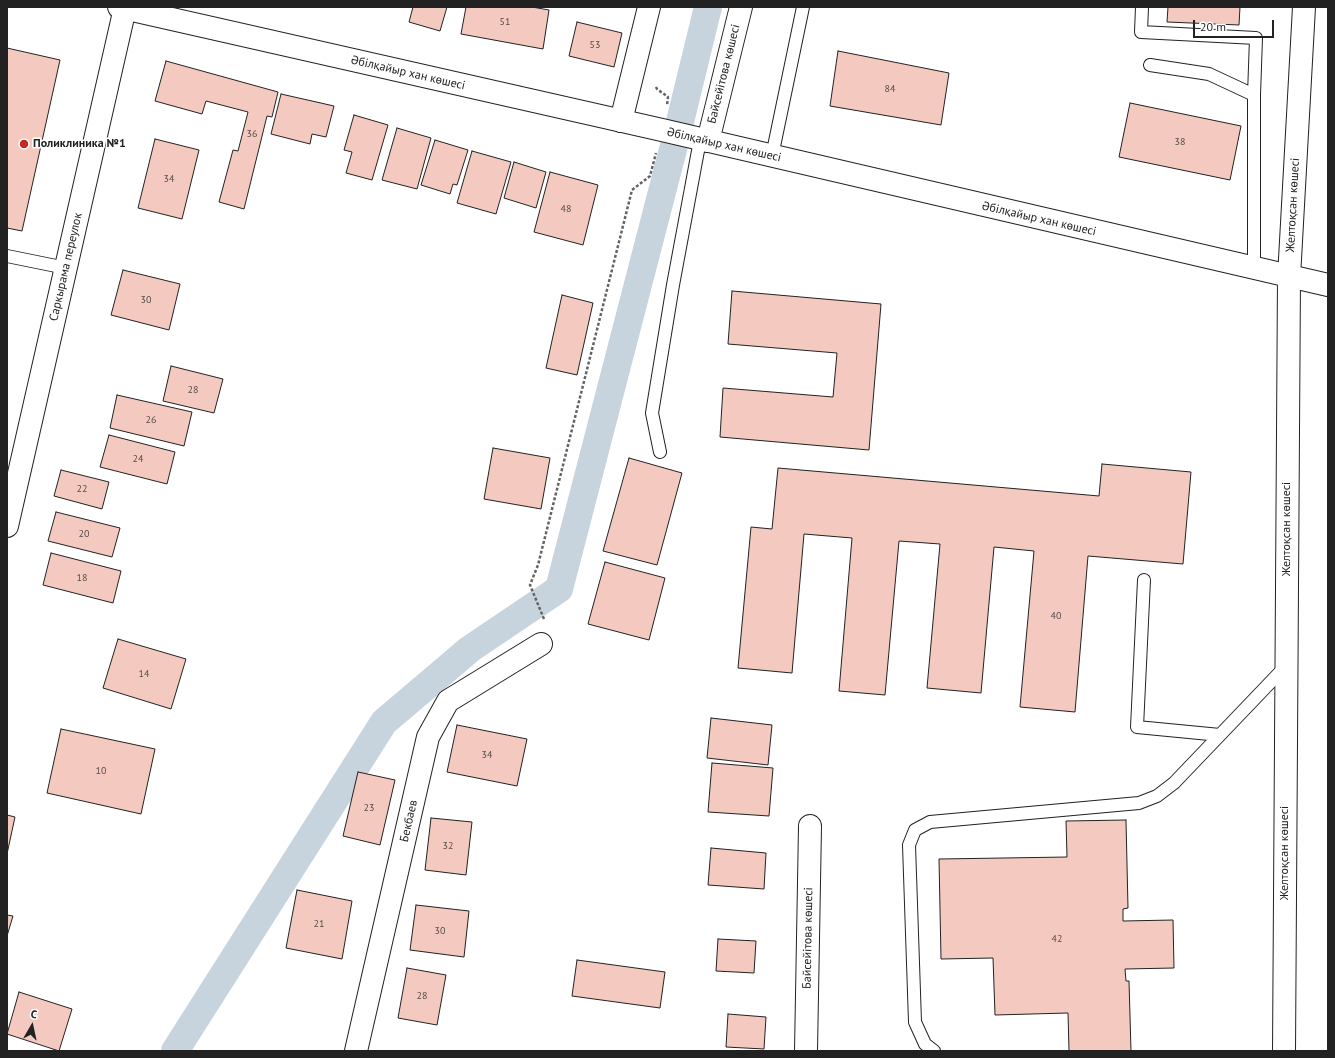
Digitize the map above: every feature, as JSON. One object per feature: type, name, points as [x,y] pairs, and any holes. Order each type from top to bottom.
[{"type":"street","points":[[621,121],[649,7]]},
{"type":"street","name":"Байсейітова көшесі","points":[[704,141],[741,7]]},
{"type":"street","name":"Желтоқсан көшесі","points":[[1284,1051],[1288,277],[1304,7]]},
{"type":"street","name":"Әбілқайыр хан көшесі","points":[[122,8],[662,130],[1288,277],[1328,285]]},
{"type":"street","name":"Саркырама переулок","points":[[7,526],[66,268],[122,8]]},
{"type":"street","name":"Бекбаев","points":[[356,1051],[428,737],[448,701],[544,635]]},
{"type":"street","name":"Байсейітова көшесі","points":[[806,1051],[810,826]]},
{"type":"lane","points":[[772,156],[803,7]]},
{"type":"lane","points":[[1142,7],[1141,32],[1256,38],[1254,95],[1254,269]]},
{"type":"lane","points":[[1150,65],[1209,74],[1254,95]]},
{"type":"lane","points":[[660,452],[652,413],[673,285],[704,141]]},
{"type":"lane","points":[[7,256],[66,268]]},
{"type":"lane","points":[[1144,580],[1137,727],[1220,735]]},
{"type":"lane","points":[[934,1051],[925,1044],[915,1022],[909,845],[915,830],[930,822],[1139,803],[1157,796],[1174,783],[1286,665]]},
{"type":"path","points":[[544,635],[530,585],[538,565],[632,190],[650,176],[662,130],[668,97],[657,89],[656,84]]},
{"type":"building","points":[[413,7],[447,7],[440,31],[409,22]]},
{"type":"building","points":[[466,7],[532,7],[549,10],[543,49],[461,34]]},
{"type":"building","points":[[1168,7],[1240,7],[1239,25],[1167,22]]},
{"type":"building","points":[[577,22],[622,33],[614,67],[569,56]]},
{"type":"building","name":"Поликлиника №1","points":[[7,48],[60,60],[22,231],[7,228]]},
{"type":"building","points":[[838,51],[949,73],[941,125],[830,106]]},
{"type":"building","points":[[166,61],[278,92],[272,117],[267,116],[244,209],[219,202],[233,150],[238,151],[248,112],[206,101],[202,114],[155,101]]},
{"type":"building","points":[[281,94],[334,106],[326,137],[312,134],[310,144],[271,134]]},
{"type":"building","points":[[1130,103],[1241,126],[1230,180],[1119,157]]},
{"type":"building","points":[[354,115],[388,125],[372,180],[346,173],[352,152],[344,150]]},
{"type":"building","points":[[397,128],[431,138],[417,189],[382,180]]},
{"type":"building","points":[[155,139],[199,150],[182,219],[138,208]]},
{"type":"building","points":[[435,140],[468,150],[457,185],[453,184],[450,194],[421,185]]},
{"type":"building","points":[[472,151],[511,162],[496,214],[457,203]]},
{"type":"building","points":[[514,162],[546,172],[536,208],[504,198]]},
{"type":"building","points":[[550,172],[598,185],[583,245],[534,232]]},
{"type":"building","points":[[123,270],[180,284],[169,330],[111,315]]},
{"type":"building","points":[[732,291],[881,304],[869,450],[720,437],[723,388],[833,397],[837,353],[728,344]]},
{"type":"building","points":[[562,295],[593,303],[577,375],[546,368]]},
{"type":"building","points":[[171,366],[223,379],[214,413],[163,401]]},
{"type":"building","points":[[117,395],[192,412],[184,446],[110,428]]},
{"type":"building","points":[[109,435],[175,452],[167,484],[100,467]]},
{"type":"building","points":[[493,448],[550,458],[541,509],[484,499]]},
{"type":"building","points":[[629,458],[682,473],[657,565],[603,551]]},
{"type":"building","points":[[1102,464],[1191,472],[1183,564],[1088,556],[1075,712],[1020,707],[1034,551],[994,547],[981,693],[927,688],[940,544],[899,541],[885,695],[839,691],[852,538],[804,534],[792,673],[738,668],[751,527],[772,529],[778,468],[1099,496]]},
{"type":"building","points":[[61,470],[109,482],[102,509],[54,496]]},
{"type":"building","points":[[56,512],[120,528],[112,557],[48,541]]},
{"type":"building","points":[[51,553],[121,571],[113,603],[43,585]]},
{"type":"building","points":[[605,562],[665,578],[649,640],[588,624]]},
{"type":"building","points":[[118,639],[186,659],[171,709],[103,688]]},
{"type":"building","points":[[711,718],[772,725],[768,765],[707,758]]},
{"type":"building","points":[[457,725],[527,739],[517,786],[447,772]]},
{"type":"building","points":[[61,729],[155,749],[141,814],[47,793]]},
{"type":"building","points":[[712,763],[773,768],[769,816],[708,812]]},
{"type":"building","points":[[358,772],[395,780],[380,845],[343,836]]},
{"type":"building","points":[[7,815],[15,817],[7,854]]},
{"type":"building","points":[[431,818],[472,822],[466,875],[425,870]]},
{"type":"building","points":[[1126,820],[1128,908],[1123,909],[1123,921],[1173,920],[1174,968],[1125,969],[1126,981],[1129,981],[1131,1051],[1069,1051],[1068,1013],[995,1015],[993,958],[941,959],[939,859],[1067,857],[1066,821]]},
{"type":"building","points":[[711,848],[766,853],[764,889],[708,885]]},
{"type":"building","points":[[297,890],[352,901],[342,959],[286,948]]},
{"type":"building","points":[[416,905],[469,911],[464,957],[410,950]]},
{"type":"building","points":[[7,915],[13,916],[7,936]]},
{"type":"building","points":[[718,939],[756,941],[754,973],[716,971]]},
{"type":"building","points":[[577,960],[665,972],[660,1008],[572,996]]},
{"type":"building","points":[[407,968],[446,975],[437,1025],[398,1018]]},
{"type":"building","points":[[19,992],[72,1009],[59,1051],[7,1034]]},
{"type":"building","points":[[728,1014],[766,1017],[764,1049],[726,1047]]},
{"type":"waterway","points":[[175,1051],[384,722],[470,649],[559,589],[677,134],[708,7]]},
{"type":"place","name":"Поликлиника №1","points":[[24,144]]}]
